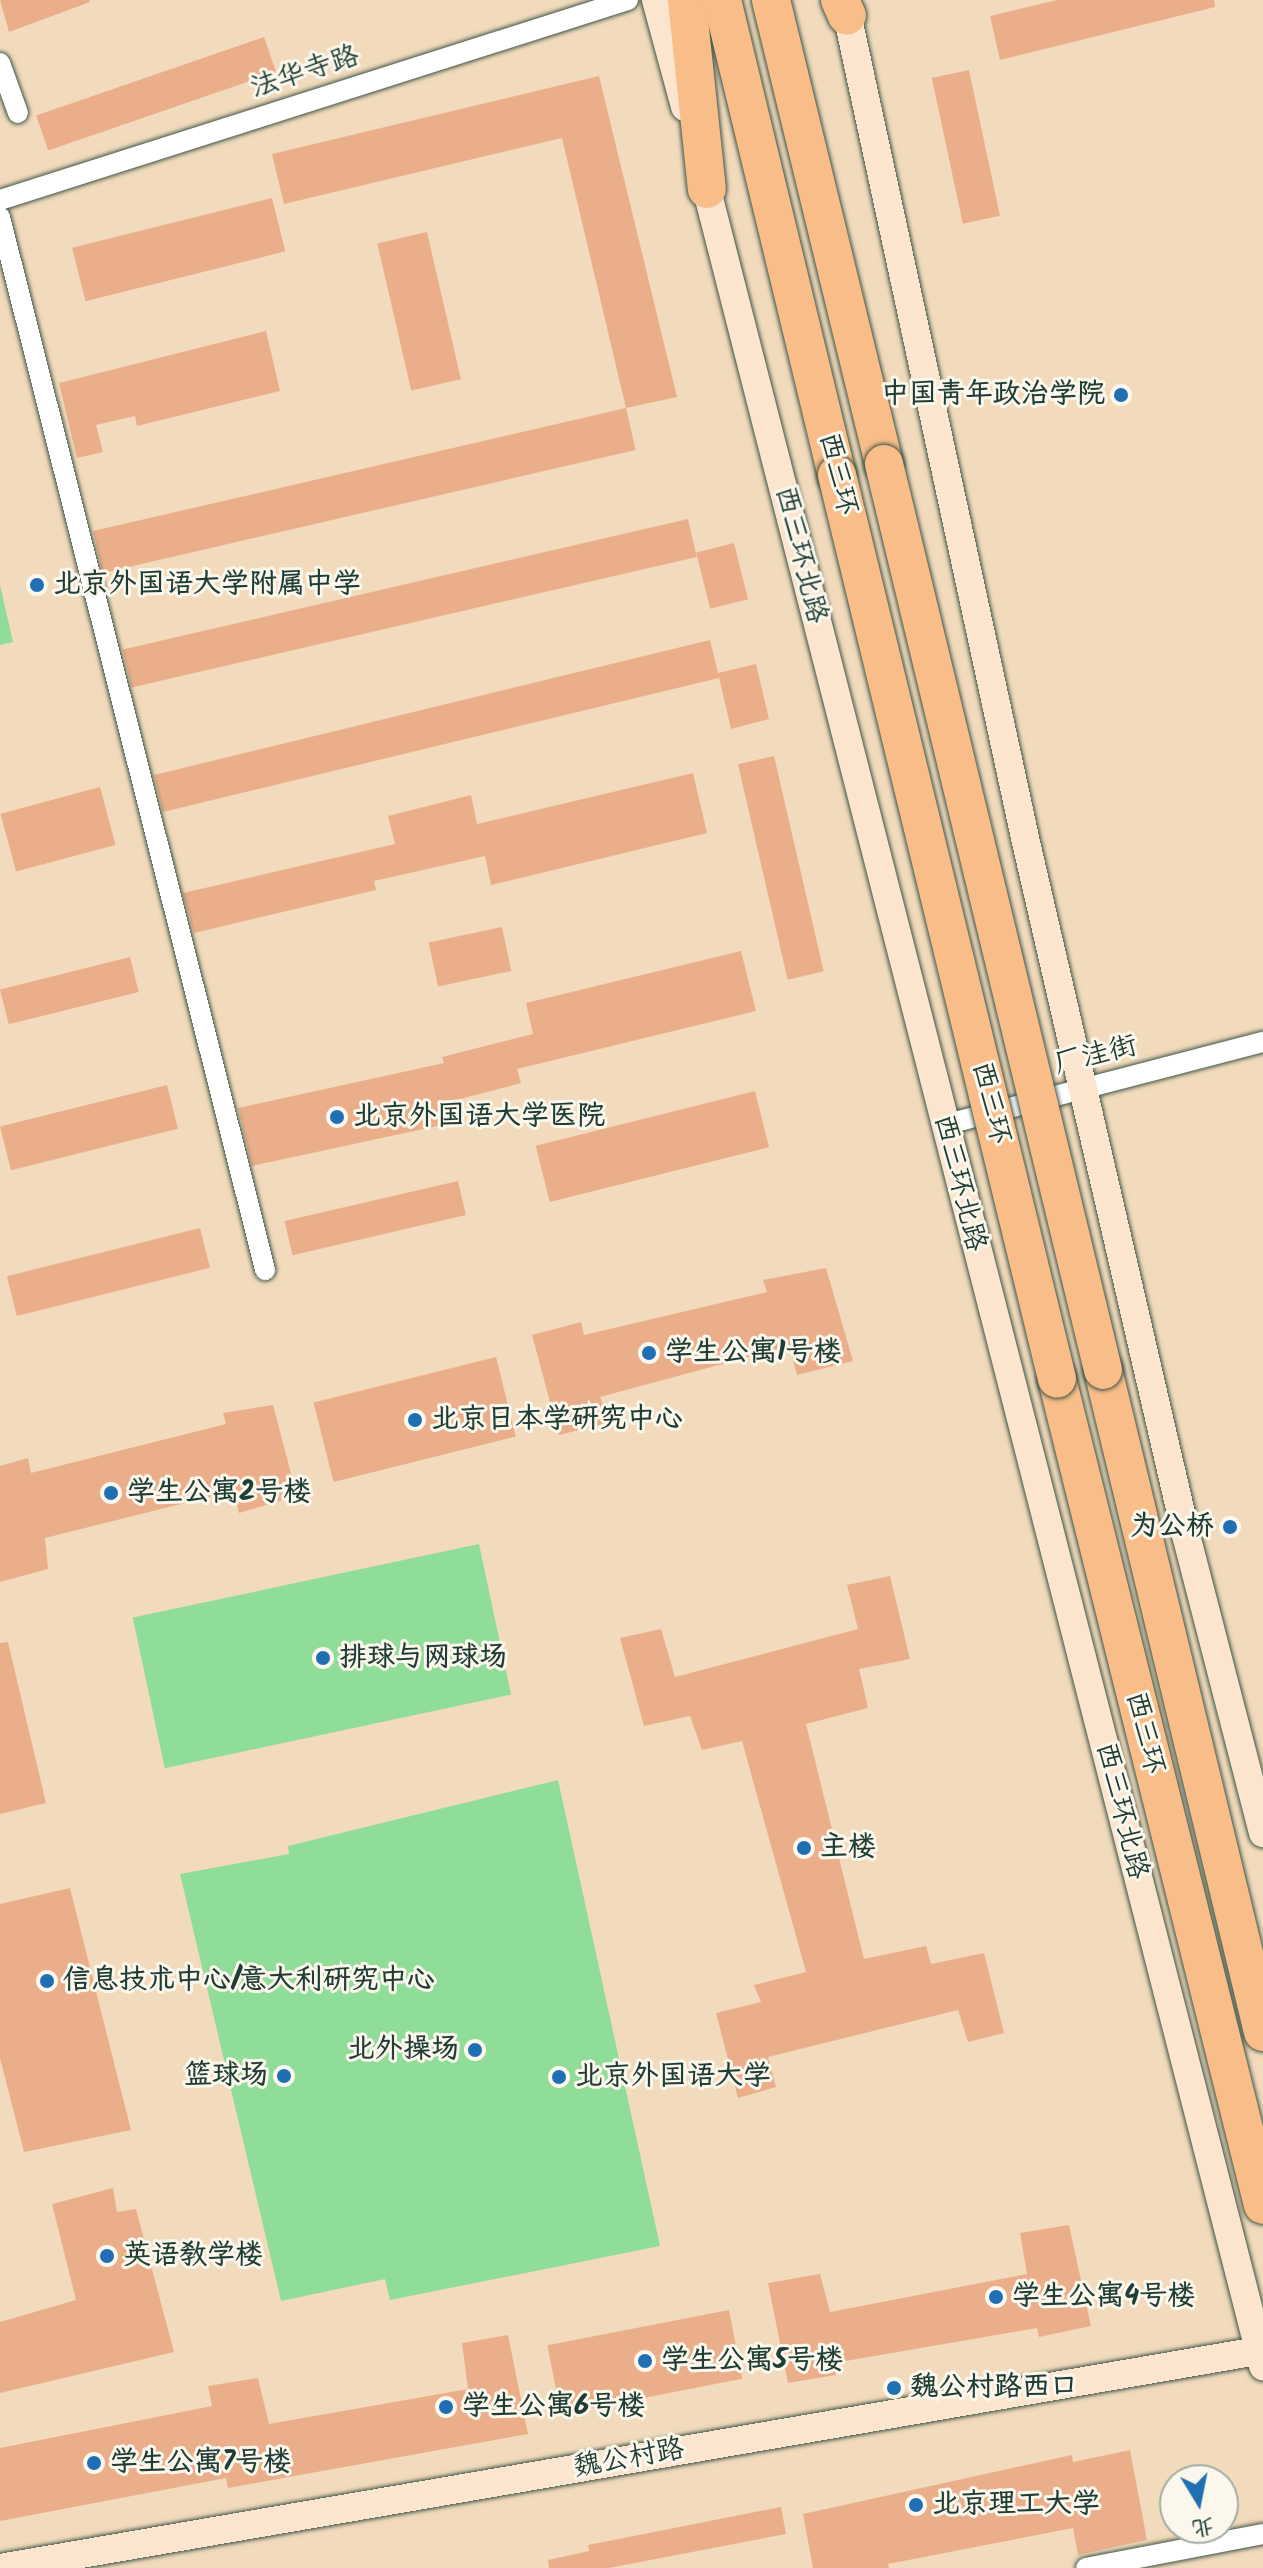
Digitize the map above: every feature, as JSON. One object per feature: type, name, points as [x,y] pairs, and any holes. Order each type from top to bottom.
[{"type":"highway","points":[[687,0],[707,189]]},
{"type":"highway","name":"西三环","points":[[722,0],[1263,2205]]},
{"type":"highway","name":"西三环","points":[[771,0],[1263,2032]]},
{"type":"street","name":"法华寺路","points":[[0,200],[628,0]]},
{"type":"street","name":"西三环北路","points":[[656,0],[1261,2356]]},
{"type":"street","points":[[844,5],[1025,838],[1186,1535],[1263,1833]]},
{"type":"street","points":[[0,63],[18,113]]},
{"type":"street","points":[[0,217],[265,1270]]},
{"type":"street","name":"厂洼街","points":[[944,1125],[1263,1042]]},
{"type":"street","name":"魏公村路","points":[[0,2568],[1261,2356]]},
{"type":"street","points":[[1086,2568],[1263,2534]]},
{"type":"green space","points":[[0,585],[13,642],[0,645]]},
{"type":"green space","name":"排球与网球场","points":[[479,1544],[511,1695],[165,1768],[133,1618]]},
{"type":"green space","name":"北外操场","points":[[558,1780],[660,2246],[390,2300],[385,2279],[281,2301],[180,1874],[289,1854],[288,1846]]},
{"type":"building","points":[[0,0],[89,0],[90,2],[9,32]]},
{"type":"building","points":[[1057,0],[1214,0],[1215,7],[1000,60],[990,16]]},
{"type":"building","points":[[264,37],[276,72],[48,150],[36,115]]},
{"type":"building","points":[[969,70],[1000,216],[963,224],[932,78]]},
{"type":"building","points":[[599,76],[677,397],[626,408],[562,138],[284,204],[272,154]]},
{"type":"building","points":[[272,198],[285,251],[85,301],[72,248]]},
{"type":"building","points":[[427,232],[461,379],[411,391],[377,243]]},
{"type":"building","points":[[266,331],[280,391],[137,426],[135,416],[96,425],[103,452],[77,458],[59,383]]},
{"type":"building","points":[[626,408],[636,450],[103,573],[93,531]]},
{"type":"building","points":[[688,519],[697,557],[132,687],[123,649]]},
{"type":"building","points":[[734,543],[748,599],[710,609],[696,552]]},
{"type":"building","points":[[710,640],[719,678],[163,812],[154,775]]},
{"type":"building","points":[[756,664],[769,719],[731,729],[718,673]]},
{"type":"building","points":[[774,756],[824,971],[788,980],[738,764]]},
{"type":"building","points":[[693,773],[707,833],[491,885],[485,856],[374,881],[376,890],[194,933],[183,893],[395,844],[388,816],[471,795],[477,824]]},
{"type":"building","points":[[100,787],[116,845],[16,872],[1,814]]},
{"type":"building","points":[[502,927],[511,971],[438,987],[429,943]]},
{"type":"building","points":[[741,951],[756,1011],[517,1069],[521,1083],[437,1105],[442,1125],[252,1166],[238,1108],[444,1063],[442,1057],[533,1034],[526,1003]]},
{"type":"building","points":[[130,957],[139,992],[9,1024],[0,989]]},
{"type":"building","points":[[167,1085],[178,1129],[11,1170],[0,1127]]},
{"type":"building","points":[[755,1091],[769,1147],[550,1202],[536,1146]]},
{"type":"building","points":[[458,1181],[466,1215],[292,1255],[285,1221]]},
{"type":"building","points":[[200,1228],[210,1268],[17,1316],[7,1276]]},
{"type":"building","name":"学生公寓1号楼","points":[[826,1268],[853,1361],[797,1375],[789,1346],[600,1397],[611,1422],[559,1435],[532,1335],[581,1322],[584,1335],[767,1292],[763,1280]]},
{"type":"building","name":"北京日本学研究中心","points":[[496,1357],[516,1437],[333,1482],[314,1402]]},
{"type":"building","name":"学生公寓2号楼","points":[[273,1405],[297,1496],[239,1513],[233,1491],[45,1538],[48,1569],[0,1582],[0,1466],[28,1458],[31,1473],[226,1424],[223,1413]]},
{"type":"building","name":"主楼","points":[[890,1576],[910,1659],[859,1669],[868,1708],[806,1724],[864,1959],[926,1946],[931,1964],[984,1953],[1004,2033],[968,2042],[958,2010],[768,2057],[776,2087],[738,2098],[716,2013],[761,2002],[754,1985],[806,1972],[742,1741],[702,1750],[690,1716],[644,1726],[620,1638],[661,1629],[675,1677],[858,1629],[847,1585]]},
{"type":"building","points":[[8,1642],[46,1803],[0,1814],[0,1643]]},
{"type":"building","name":"信息技术中心/意大利研究中心","points":[[70,1888],[131,2130],[24,2152],[0,2058],[0,1904]]},
{"type":"building","name":"英语教学楼","points":[[113,2188],[117,2212],[136,2209],[174,2352],[0,2393],[0,2322],[76,2300],[52,2204]]},
{"type":"building","name":"学生公寓4号楼","points":[[1069,2225],[1091,2326],[1039,2337],[1037,2328],[834,2363],[836,2375],[788,2383],[768,2283],[820,2274],[830,2312],[1027,2274],[1020,2233]]},
{"type":"building","name":"学生公寓5号楼","points":[[729,2310],[742,2379],[561,2414],[547,2345]]},
{"type":"building","points":[[508,2335],[528,2434],[228,2488],[226,2478],[0,2521],[0,2448],[212,2406],[208,2386],[258,2378],[269,2424],[468,2389],[462,2343]]},
{"type":"building","points":[[1130,2450],[1147,2540],[1078,2555],[1073,2528],[888,2564],[889,2568],[813,2568],[803,2514],[1072,2455],[1073,2462]]},
{"type":"building","points":[[781,2507],[786,2534],[609,2568],[549,2568],[548,2560],[589,2551],[588,2545]]},
{"type":"place","name":"中国青年政治学院","points":[[1121,395]]},
{"type":"place","name":"北京外国语大学附属中学","points":[[37,585]]},
{"type":"place","name":"北京外国语大学医院","points":[[337,1117]]},
{"type":"place","name":"学生公寓1号楼","points":[[649,1353]]},
{"type":"place","name":"北京日本学研究中心","points":[[415,1420]]},
{"type":"place","name":"学生公寓2号楼","points":[[111,1493]]},
{"type":"place","name":"为公桥","points":[[1230,1527]]},
{"type":"place","name":"排球与网球场","points":[[323,1658]]},
{"type":"place","name":"主楼","points":[[804,1848]]},
{"type":"place","name":"信息技术中心/意大利研究中心","points":[[47,1981]]},
{"type":"place","name":"北外操场","points":[[475,2050]]},
{"type":"place","name":"篮球场","points":[[284,2076]]},
{"type":"place","name":"北京外国语大学","points":[[559,2077]]},
{"type":"place","name":"英语教学楼","points":[[107,2256]]},
{"type":"place","name":"学生公寓4号楼","points":[[996,2297]]},
{"type":"place","name":"学生公寓5号楼","points":[[645,2361]]},
{"type":"place","name":"魏公村路西口","points":[[894,2388]]},
{"type":"place","name":"学生公寓6号楼","points":[[446,2407]]},
{"type":"place","name":"学生公寓7号楼","points":[[94,2463]]},
{"type":"place","name":"北京理工大学","points":[[916,2505]]}]
